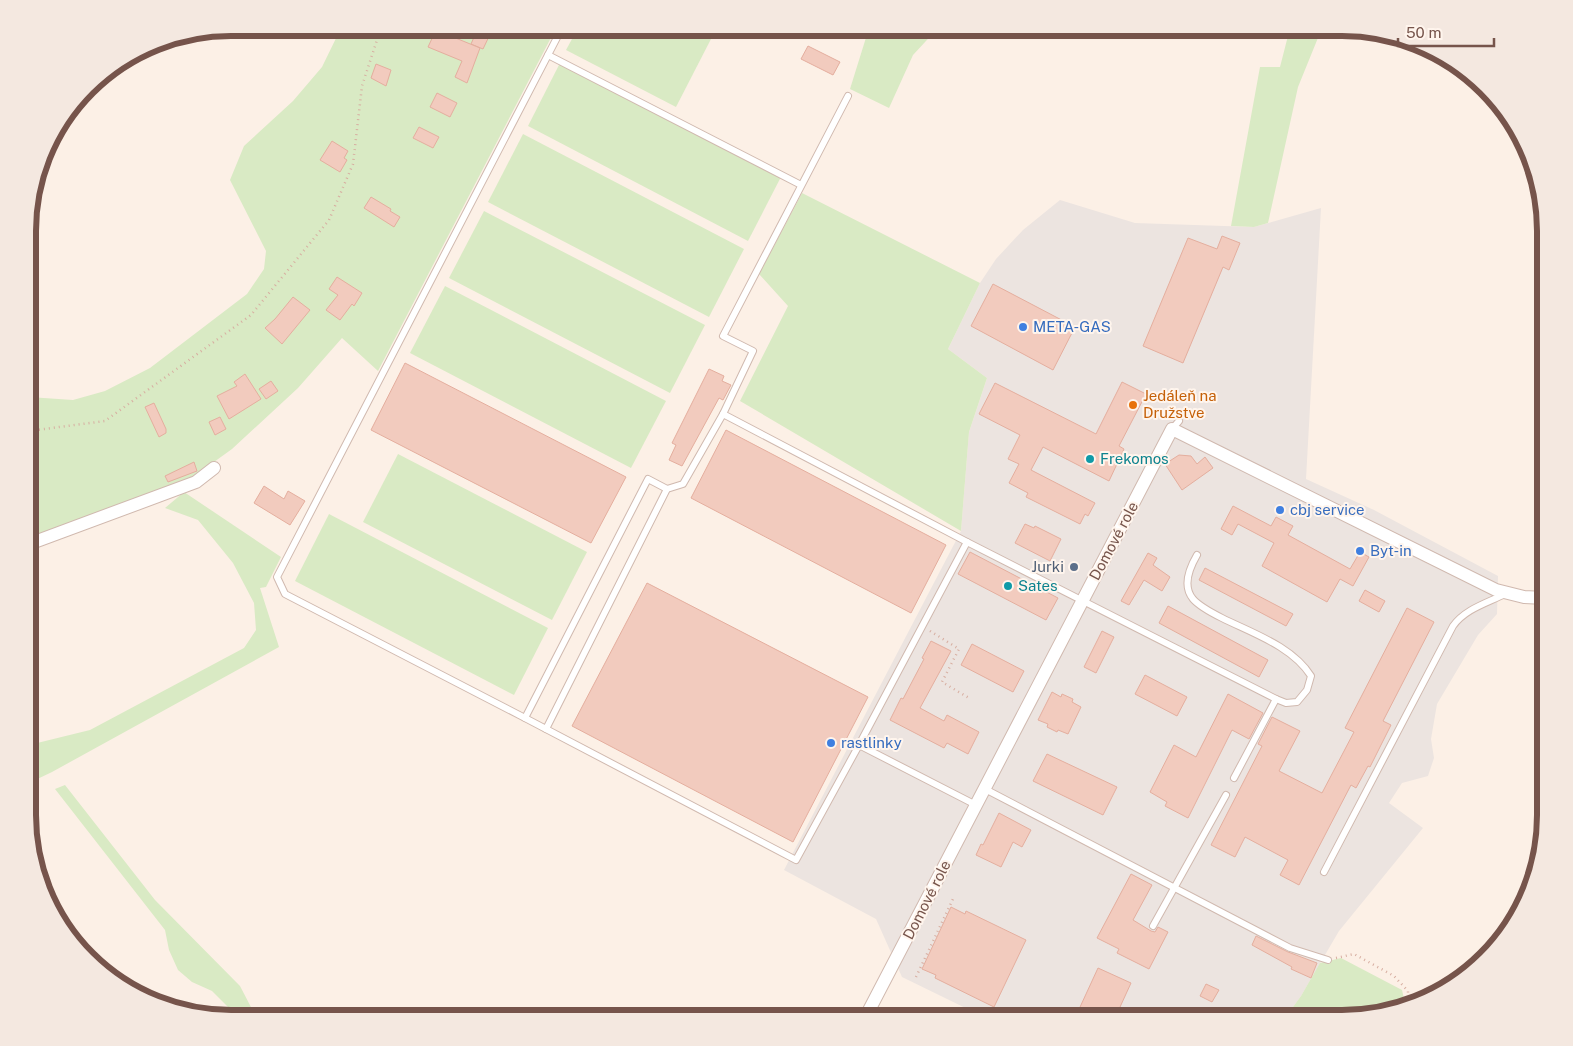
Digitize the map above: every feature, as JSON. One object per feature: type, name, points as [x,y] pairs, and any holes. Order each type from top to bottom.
[{"type":"street","name":"Domové role","points":[[869,1010],[1175,425],[1496,590],[1524,597],[1537,598]]},
{"type":"street","points":[[36,541],[196,482],[214,468]]},
{"type":"lane","points":[[558,36],[277,577],[284,594],[796,860],[967,542]]},
{"type":"lane","points":[[548,55],[801,186]]},
{"type":"lane","points":[[546,729],[667,489],[682,484],[723,414],[753,351],[723,336],[848,96]]},
{"type":"lane","points":[[723,414],[967,542],[1276,699],[1286,703],[1297,702],[1307,690],[1311,676],[1304,665],[1284,649],[1207,610],[1192,598],[1187,583],[1190,567],[1197,555]]},
{"type":"lane","points":[[525,718],[648,479],[667,489]]},
{"type":"lane","points":[[1324,872],[1453,626],[1458,619],[1478,606],[1506,593]]},
{"type":"lane","points":[[1234,778],[1276,699]]},
{"type":"lane","points":[[859,745],[976,805]]},
{"type":"lane","points":[[984,789],[1290,948],[1328,960]]},
{"type":"lane","points":[[1153,926],[1226,795]]},
{"type":"path","points":[[36,430],[105,421],[251,315],[328,220],[354,164],[362,86],[378,36]]},
{"type":"path","points":[[922,626],[959,649],[942,682],[969,698]]},
{"type":"path","points":[[916,977],[953,899]]},
{"type":"path","points":[[1328,960],[1354,954],[1394,976],[1408,991],[1408,998]]},
{"type":"shaded area","points":[[1060,200],[1135,223],[1254,227],[1321,208],[1306,479],[1374,510],[1498,576],[1497,614],[1478,635],[1437,704],[1431,739],[1434,758],[1428,776],[1402,783],[1389,803],[1423,828],[1339,931],[1291,1010],[970,1010],[902,977],[876,919],[784,870],[961,531],[969,432],[987,378],[948,349],[980,283],[996,259],[1023,230]]},
{"type":"green space","points":[[337,36],[552,36],[378,371],[342,338],[298,388],[232,449],[189,480],[36,535],[36,397],[73,400],[105,391],[150,368],[247,294],[264,269],[266,251],[230,180],[244,146],[293,101],[322,67]]},
{"type":"green space","points":[[574,36],[705,36],[711,39],[676,107],[566,50]]},
{"type":"green space","points":[[867,36],[931,36],[913,55],[889,108],[850,89]]},
{"type":"green space","points":[[1288,36],[1319,36],[1298,87],[1268,223],[1254,227],[1231,226],[1260,67],[1280,67]]},
{"type":"green space","points":[[562,59],[783,173],[748,241],[528,126]]},
{"type":"green space","points":[[523,134],[744,249],[709,317],[488,202]]},
{"type":"green space","points":[[802,193],[980,283],[948,349],[987,378],[969,432],[961,531],[740,401],[788,306],[759,274]]},
{"type":"green space","points":[[484,211],[705,325],[670,393],[449,278]]},
{"type":"green space","points":[[445,286],[666,401],[631,468],[410,353]]},
{"type":"green space","points":[[398,454],[587,552],[552,620],[363,522]]},
{"type":"green space","points":[[184,492],[281,557],[266,587],[260,588],[279,647],[36,780],[36,743],[90,730],[244,648],[256,630],[254,603],[233,563],[198,520],[165,508]]},
{"type":"green space","points":[[329,514],[548,628],[514,695],[295,581]]},
{"type":"green space","points":[[65,785],[155,900],[240,986],[252,1010],[231,1010],[212,991],[192,982],[178,970],[169,950],[165,930],[55,789]]},
{"type":"green space","points":[[1341,958],[1402,990],[1404,999],[1367,1008],[1291,1010],[1320,963]]},
{"type":"building","points":[[433,36],[451,36],[480,48],[467,83],[455,77],[462,61],[428,47]]},
{"type":"building","points":[[474,36],[489,36],[483,49],[471,44]]},
{"type":"building","points":[[808,46],[840,62],[833,75],[801,59]]},
{"type":"building","points":[[376,64],[391,70],[386,86],[371,78]]},
{"type":"building","points":[[437,93],[457,103],[450,117],[430,107]]},
{"type":"building","points":[[419,127],[439,137],[433,148],[413,138]]},
{"type":"building","points":[[332,141],[348,151],[344,158],[347,160],[340,172],[320,160]]},
{"type":"building","points":[[371,197],[400,217],[394,227],[364,208]]},
{"type":"building","points":[[1222,236],[1240,243],[1229,270],[1223,267],[1183,363],[1143,346],[1188,238],[1217,249]]},
{"type":"building","points":[[337,277],[362,293],[354,306],[352,304],[340,320],[326,310],[338,295],[329,289]]},
{"type":"building","name":"META-GAS","points":[[993,284],[1075,327],[1053,370],[971,326]]},
{"type":"building","points":[[293,297],[310,310],[282,344],[265,328]]},
{"type":"building","points":[[405,363],[626,477],[591,543],[371,430]]},
{"type":"building","points":[[709,369],[724,376],[722,381],[731,385],[723,400],[719,398],[682,466],[669,460],[676,445],[672,443]]},
{"type":"building","points":[[245,374],[261,399],[229,419],[217,396],[237,386],[234,382]]},
{"type":"building","points":[[271,381],[278,391],[266,399],[259,389]]},
{"type":"building","points":[[1122,382],[1146,394],[1119,446],[1124,449],[1109,481],[1043,447],[1031,470],[1095,503],[1088,516],[1085,514],[1080,524],[1026,497],[1028,493],[1009,483],[1019,464],[1008,459],[1020,435],[979,414],[995,383],[1096,434]]},
{"type":"building","points":[[154,403],[166,429],[166,433],[159,437],[145,407]]},
{"type":"building","points":[[220,417],[226,429],[215,435],[209,422]]},
{"type":"building","points":[[726,430],[946,545],[911,613],[691,498]]},
{"type":"building","points":[[1179,455],[1191,456],[1197,464],[1205,457],[1213,468],[1182,490],[1165,464]]},
{"type":"building","points":[[194,462],[197,471],[168,482],[165,476]]},
{"type":"building","points":[[264,486],[284,499],[288,491],[305,501],[290,525],[254,503]]},
{"type":"building","points":[[1233,506],[1271,526],[1276,517],[1293,526],[1288,535],[1350,569],[1360,552],[1369,557],[1353,586],[1340,579],[1327,602],[1262,566],[1274,543],[1238,524],[1232,535],[1221,529]]},
{"type":"building","points":[[1025,524],[1034,528],[1035,526],[1061,539],[1050,561],[1015,543]]},
{"type":"building","name":"Sates","points":[[970,552],[1058,598],[1046,620],[958,574]]},
{"type":"building","points":[[1148,553],[1157,558],[1153,565],[1170,577],[1162,591],[1144,580],[1129,605],[1121,601]]},
{"type":"building","points":[[1205,568],[1293,614],[1286,626],[1199,580]]},
{"type":"building","points":[[647,583],[868,697],[793,842],[572,726]]},
{"type":"building","points":[[1365,590],[1385,601],[1379,612],[1359,601]]},
{"type":"building","points":[[1168,606],[1268,660],[1259,677],[1159,623]]},
{"type":"building","points":[[1407,608],[1434,622],[1383,721],[1391,725],[1370,767],[1368,766],[1356,788],[1351,785],[1299,885],[1280,875],[1288,860],[1245,837],[1235,857],[1211,845],[1262,746],[1258,744],[1272,717],[1300,731],[1279,771],[1322,793],[1354,732],[1345,728]]},
{"type":"building","points":[[1102,631],[1114,637],[1096,673],[1084,667]]},
{"type":"building","points":[[931,641],[951,651],[920,708],[944,721],[947,715],[979,732],[968,754],[947,743],[944,748],[890,720],[924,659],[922,658]]},
{"type":"building","points":[[972,644],[1024,671],[1013,692],[961,665]]},
{"type":"building","points":[[1145,675],[1187,697],[1177,716],[1135,694]]},
{"type":"building","points":[[1052,692],[1061,697],[1062,694],[1073,699],[1072,702],[1081,707],[1068,734],[1058,730],[1057,732],[1047,727],[1048,724],[1038,720]]},
{"type":"building","points":[[1228,694],[1263,713],[1249,739],[1232,730],[1188,818],[1165,806],[1167,802],[1150,792],[1174,745],[1196,757]]},
{"type":"building","points":[[1047,754],[1117,787],[1103,815],[1033,781]]},
{"type":"building","points":[[999,813],[1031,830],[1022,847],[1013,842],[1001,867],[976,855]]},
{"type":"building","points":[[1131,874],[1152,885],[1133,920],[1151,931],[1155,932],[1158,927],[1168,932],[1149,969],[1117,953],[1119,949],[1097,938]]},
{"type":"building","points":[[951,907],[965,914],[966,911],[1026,940],[994,1007],[935,978],[936,975],[922,969]]},
{"type":"building","points":[[1256,936],[1288,952],[1317,963],[1311,978],[1291,969],[1292,967],[1252,945]]},
{"type":"building","points":[[1098,968],[1131,983],[1119,1010],[1079,1010]]},
{"type":"building","points":[[1206,984],[1219,990],[1212,1002],[1200,996]]},
{"type":"place","name":"META-GAS","points":[[1023,327]]},
{"type":"place","name":"Jedáleň na Družstve","points":[[1133,405]]},
{"type":"place","name":"Frekomos","points":[[1090,459]]},
{"type":"place","name":"cbj service","points":[[1280,510]]},
{"type":"place","name":"Byt-in","points":[[1360,551]]},
{"type":"place","name":"Jurki","points":[[1074,567]]},
{"type":"place","name":"Sates","points":[[1008,586]]},
{"type":"place","name":"rastlinky","points":[[831,743]]}]
